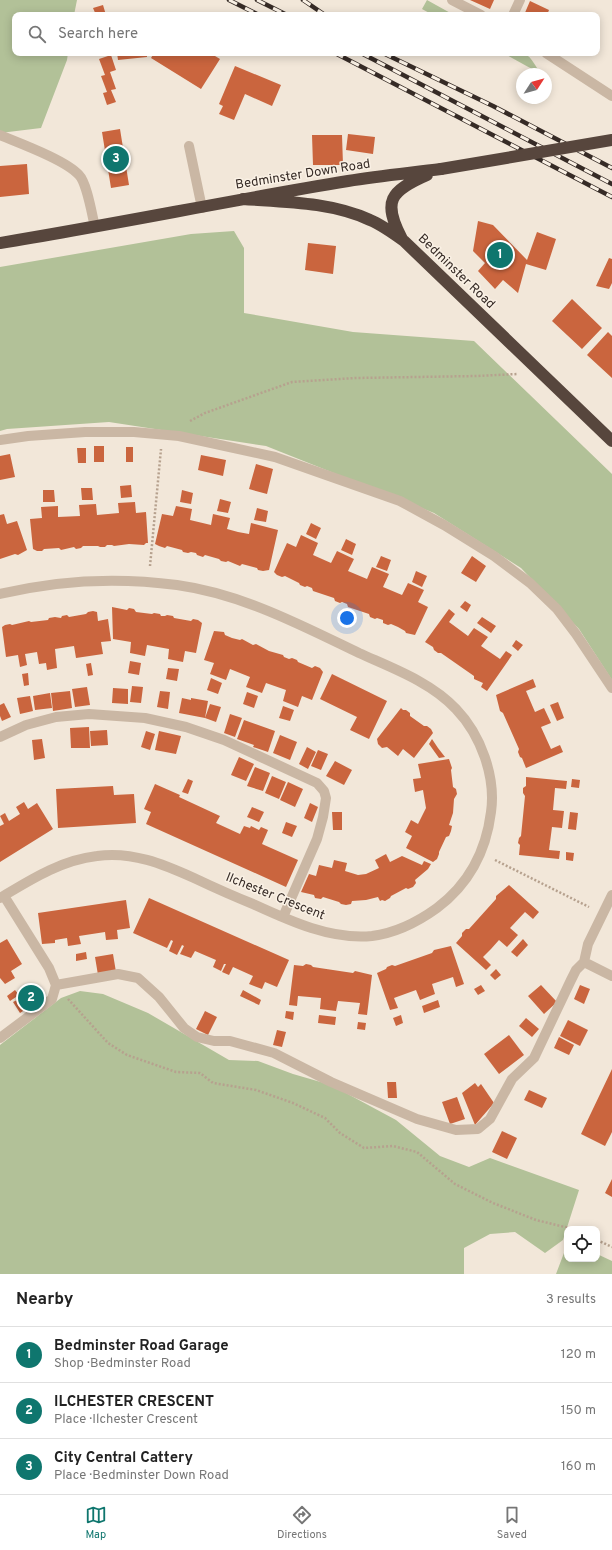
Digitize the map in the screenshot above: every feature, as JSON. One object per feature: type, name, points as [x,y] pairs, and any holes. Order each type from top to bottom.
[{"type":"highway","name":"Bedminster Down Road","points":[[0,243],[95,228],[243,199],[350,181],[441,169],[612,140]]},
{"type":"highway","points":[[404,241],[393,220],[390,210],[395,194],[409,183],[441,169]]},
{"type":"highway","name":"Bedminster Road","points":[[243,199],[307,204],[350,212],[386,228],[404,241],[612,441]]},
{"type":"street","points":[[452,0],[475,12]]},
{"type":"street","points":[[515,12],[520,0]]},
{"type":"street","points":[[551,56],[612,96]]},
{"type":"street","points":[[0,134],[66,164],[80,175],[84,182],[95,228]]},
{"type":"street","points":[[190,146],[202,208]]},
{"type":"street","points":[[0,440],[28,436],[86,432],[134,432],[221,444],[275,456],[400,502],[444,525],[494,556],[530,583],[557,609],[576,634],[612,688]]},
{"type":"street","name":"Ilchester Crescent","points":[[0,594],[65,582],[106,580],[148,582],[179,585],[219,594],[259,607],[410,677],[439,694],[454,706],[474,732],[484,756],[490,778],[493,798],[490,818],[480,853],[471,873],[455,892],[436,908],[399,929],[372,936],[329,933],[283,917],[164,864],[118,855],[96,856],[54,867],[32,878],[2,897]]},
{"type":"street","points":[[0,737],[26,725],[56,717],[89,714],[146,718],[186,727],[224,740],[317,783],[324,791],[326,798],[324,817],[318,839],[283,917]]},
{"type":"street","points":[[56,985],[118,974],[138,978],[159,997],[184,1028],[197,1036],[214,1041],[230,1041],[274,1053],[332,1082],[417,1119],[456,1130],[478,1129],[490,1119],[512,1079],[534,1058],[576,970],[584,962],[588,944],[612,895]]},
{"type":"street","points":[[0,1038],[52,999],[56,985],[49,968],[2,897]]},
{"type":"street","points":[[584,962],[612,976]]},
{"type":"path","points":[[148,582],[162,435],[205,413],[292,382],[356,378],[511,374]]},
{"type":"path","points":[[480,853],[603,914]]},
{"type":"path","points":[[56,985],[108,1042],[127,1055],[176,1072],[200,1073],[213,1084],[256,1090],[293,1103],[325,1118],[340,1133],[364,1148],[393,1146],[416,1152],[455,1184],[492,1203],[536,1220],[564,1227]]},
{"type":"path","points":[[600,1241],[612,1247]]},
{"type":"green space","points":[[0,0],[77,0],[75,12],[12,12],[12,56],[68,56],[41,128],[0,133]]},
{"type":"green space","points":[[427,0],[449,12],[428,12],[422,9]]},
{"type":"green space","points":[[508,56],[528,56],[537,68],[530,68]]},
{"type":"green space","points":[[234,231],[244,248],[244,313],[353,332],[474,341],[612,474],[612,680],[579,629],[521,568],[434,513],[266,446],[109,422],[7,429],[0,431],[0,267],[191,234]]},
{"type":"green space","points":[[80,991],[103,994],[148,1013],[229,1060],[258,1061],[293,1074],[331,1085],[396,1120],[440,1156],[469,1167],[490,1158],[579,1190],[567,1226],[564,1226],[563,1240],[545,1253],[515,1232],[490,1234],[464,1248],[464,1274],[0,1274],[0,1045],[61,998]]},
{"type":"green space","points":[[564,1253],[564,1262],[600,1262],[600,1255],[612,1261],[612,1274],[556,1274]]},
{"type":"building","points":[[470,0],[494,0],[490,9]]},
{"type":"building","points":[[530,1],[549,10],[548,12],[525,12]]},
{"type":"building","points":[[103,5],[105,12],[95,12],[93,8]]},
{"type":"building","points":[[111,56],[116,70],[110,72],[116,89],[111,90],[116,102],[107,105],[103,93],[107,92],[101,76],[105,75],[99,59]]},
{"type":"building","points":[[117,56],[147,56],[147,57],[118,60]]},
{"type":"building","points":[[152,56],[215,56],[220,59],[201,89],[151,58]]},
{"type":"building","points":[[235,66],[281,85],[272,106],[245,94],[234,120],[219,114],[223,106],[219,104]]},
{"type":"building","points":[[120,129],[129,185],[111,188],[102,132]]},
{"type":"building","points":[[348,134],[375,137],[373,154],[346,150]]},
{"type":"building","points":[[312,135],[342,135],[343,165],[313,165]]},
{"type":"building","points":[[27,164],[29,194],[0,197],[0,166]]},
{"type":"building","points":[[478,221],[493,225],[527,260],[537,232],[556,239],[546,270],[526,264],[518,293],[503,280],[495,289],[478,271],[485,263],[473,251]]},
{"type":"building","points":[[308,243],[336,246],[333,274],[305,270]]},
{"type":"building","points":[[609,258],[612,259],[612,283],[609,289],[596,286]]},
{"type":"building","points":[[572,299],[602,328],[582,349],[552,321]]},
{"type":"building","points":[[608,332],[612,336],[612,378],[587,355]]},
{"type":"building","points":[[94,446],[104,446],[104,462],[94,462]]},
{"type":"building","points":[[126,447],[133,447],[133,462],[126,462]]},
{"type":"building","points":[[77,448],[86,448],[86,463],[78,463]]},
{"type":"building","points":[[10,454],[15,477],[0,480],[0,456]]},
{"type":"building","points":[[201,455],[226,460],[223,476],[198,470]]},
{"type":"building","points":[[256,464],[273,469],[267,494],[249,489]]},
{"type":"building","points":[[131,485],[132,497],[121,498],[120,486]]},
{"type":"building","points":[[81,488],[92,488],[93,500],[82,500]]},
{"type":"building","points":[[43,490],[54,490],[55,502],[43,502]]},
{"type":"building","points":[[182,490],[193,493],[191,504],[180,502]]},
{"type":"building","points":[[220,499],[231,502],[228,513],[217,511]]},
{"type":"building","points":[[135,502],[136,513],[146,512],[148,543],[144,545],[107,545],[105,547],[83,546],[76,549],[74,547],[61,550],[59,548],[44,549],[42,551],[33,549],[30,519],[42,518],[41,507],[58,506],[58,517],[80,516],[79,505],[96,504],[97,515],[119,513],[118,503]]},
{"type":"building","points":[[176,506],[192,509],[190,520],[211,525],[213,514],[230,518],[227,529],[238,532],[249,534],[251,523],[278,530],[269,570],[258,570],[257,568],[242,564],[240,566],[205,555],[203,557],[197,555],[196,553],[183,552],[182,550],[167,546],[165,548],[155,544],[162,514],[173,516]]},
{"type":"building","points":[[257,508],[268,511],[266,522],[254,520]]},
{"type":"building","points":[[4,514],[7,524],[17,521],[27,550],[18,555],[15,554],[0,559],[0,515]]},
{"type":"building","points":[[311,523],[321,528],[316,539],[306,534]]},
{"type":"building","points":[[301,535],[318,543],[313,555],[331,563],[337,551],[354,559],[348,571],[367,579],[372,567],[389,574],[383,587],[402,595],[408,583],[424,590],[418,602],[428,607],[415,635],[406,633],[405,631],[391,624],[388,625],[383,623],[383,620],[370,617],[369,614],[348,607],[347,604],[335,601],[334,598],[313,591],[312,588],[300,585],[299,583],[285,576],[282,577],[277,575],[274,572],[287,543],[296,547]]},
{"type":"building","points":[[346,539],[356,544],[352,555],[341,550]]},
{"type":"building","points":[[381,556],[391,560],[387,571],[376,567]]},
{"type":"building","points":[[472,556],[486,566],[476,582],[461,573]]},
{"type":"building","points":[[416,571],[427,576],[422,587],[412,582]]},
{"type":"building","points":[[465,601],[471,605],[467,612],[460,607]]},
{"type":"building","points":[[112,607],[127,610],[129,608],[134,609],[136,612],[154,613],[160,614],[161,616],[167,615],[173,616],[174,618],[191,621],[193,619],[198,620],[202,623],[196,653],[185,651],[183,662],[168,659],[169,649],[147,645],[145,656],[130,653],[131,642],[113,639]]},
{"type":"building","points":[[449,609],[455,614],[449,622],[468,636],[474,628],[488,637],[481,646],[500,659],[506,651],[512,655],[487,691],[481,687],[483,683],[474,679],[474,676],[441,653],[438,653],[433,647],[425,642]]},
{"type":"building","points":[[93,611],[97,612],[98,621],[108,619],[111,641],[101,642],[103,654],[76,658],[74,646],[55,649],[57,668],[47,670],[46,663],[39,664],[37,652],[25,654],[27,665],[20,667],[18,655],[6,657],[2,627],[5,625],[29,621],[48,620],[49,618],[55,617],[61,618],[62,616],[67,615],[69,617],[86,614]]},
{"type":"building","points":[[482,617],[496,626],[491,633],[477,623]]},
{"type":"building","points":[[214,631],[224,632],[225,635],[232,638],[242,639],[253,645],[256,644],[289,659],[292,658],[297,660],[298,662],[312,668],[315,666],[320,668],[323,672],[312,700],[302,696],[298,707],[283,701],[286,690],[266,683],[262,693],[246,687],[250,677],[230,669],[226,680],[210,674],[214,663],[204,660]]},
{"type":"building","points":[[516,640],[523,645],[518,651],[512,646]]},
{"type":"building","points":[[130,661],[141,663],[139,675],[128,673]]},
{"type":"building","points":[[91,663],[93,675],[88,676],[86,664]]},
{"type":"building","points":[[168,668],[179,669],[177,681],[166,679]]},
{"type":"building","points":[[28,673],[29,685],[24,686],[22,674]]},
{"type":"building","points":[[332,674],[387,701],[369,739],[350,730],[357,717],[320,699]]},
{"type":"building","points":[[211,678],[222,683],[218,694],[207,690]]},
{"type":"building","points":[[533,679],[536,687],[526,691],[535,712],[544,708],[551,723],[541,727],[551,749],[560,745],[563,752],[526,768],[522,758],[520,757],[518,752],[519,749],[503,713],[500,711],[496,695]]},
{"type":"building","points":[[132,686],[143,687],[141,703],[130,702]]},
{"type":"building","points":[[87,687],[90,705],[75,707],[72,689]]},
{"type":"building","points":[[113,688],[128,689],[128,704],[112,703]]},
{"type":"building","points":[[70,691],[72,708],[53,711],[51,693]]},
{"type":"building","points":[[160,691],[170,692],[168,709],[157,707]]},
{"type":"building","points":[[247,692],[258,696],[254,708],[243,704]]},
{"type":"building","points":[[50,693],[52,708],[35,710],[33,696]]},
{"type":"building","points":[[30,696],[33,711],[20,714],[17,698]]},
{"type":"building","points":[[182,698],[208,701],[205,718],[179,713]]},
{"type":"building","points":[[558,702],[564,718],[557,721],[550,705]]},
{"type":"building","points":[[4,703],[11,717],[2,721],[0,716],[0,705]]},
{"type":"building","points":[[210,704],[221,707],[216,722],[205,718]]},
{"type":"building","points":[[283,706],[294,710],[290,721],[279,718]]},
{"type":"building","points":[[401,708],[410,713],[410,716],[424,726],[431,729],[433,733],[414,758],[403,749],[398,756],[387,747],[382,748],[378,744],[377,739]]},
{"type":"building","points":[[230,714],[242,718],[235,737],[224,733]]},
{"type":"building","points":[[244,720],[275,731],[268,752],[237,739]]},
{"type":"building","points":[[89,727],[90,748],[71,748],[70,728]]},
{"type":"building","points":[[107,730],[108,745],[91,746],[90,731]]},
{"type":"building","points":[[146,731],[155,734],[150,750],[141,747]]},
{"type":"building","points":[[159,731],[181,736],[176,754],[155,750]]},
{"type":"building","points":[[280,735],[297,742],[290,760],[273,753]]},
{"type":"building","points":[[42,739],[45,758],[34,760],[32,740]]},
{"type":"building","points":[[432,739],[445,757],[439,758],[429,744]]},
{"type":"building","points":[[307,747],[316,752],[308,769],[299,764]]},
{"type":"building","points":[[318,750],[328,754],[321,770],[311,766]]},
{"type":"building","points":[[239,757],[254,764],[246,781],[231,775]]},
{"type":"building","points":[[449,759],[452,768],[453,787],[456,789],[457,794],[454,799],[453,813],[449,825],[452,826],[451,831],[449,836],[446,837],[437,859],[433,862],[406,848],[412,836],[405,832],[411,820],[418,824],[426,808],[423,790],[415,792],[413,779],[421,778],[418,764]]},
{"type":"building","points":[[335,761],[352,770],[344,785],[326,776]]},
{"type":"building","points":[[255,767],[270,773],[263,791],[247,786]]},
{"type":"building","points":[[272,776],[286,782],[279,799],[265,793]]},
{"type":"building","points":[[526,777],[567,781],[566,789],[555,788],[553,810],[564,811],[562,828],[552,827],[549,850],[560,851],[559,859],[519,855],[520,845],[518,843],[521,836],[525,796],[523,793],[523,788],[526,786]]},
{"type":"building","points":[[188,779],[193,781],[188,794],[182,792]]},
{"type":"building","points":[[572,779],[580,780],[579,788],[571,787]]},
{"type":"building","points":[[288,782],[303,789],[295,807],[280,800]]},
{"type":"building","points":[[155,784],[220,816],[216,823],[240,834],[244,826],[250,828],[251,826],[259,830],[261,827],[268,830],[262,844],[298,860],[286,887],[146,824],[151,812],[144,809]]},
{"type":"building","points":[[113,786],[114,795],[134,794],[136,823],[58,828],[56,789]]},
{"type":"building","points":[[24,802],[28,809],[37,803],[53,829],[0,862],[0,826],[4,824],[0,816],[5,813],[9,821],[20,814],[16,807]]},
{"type":"building","points":[[310,803],[318,807],[312,822],[304,818]]},
{"type":"building","points":[[252,807],[264,812],[259,822],[247,817]]},
{"type":"building","points":[[332,812],[342,812],[342,830],[333,830]]},
{"type":"building","points":[[570,812],[578,813],[576,830],[568,829]]},
{"type":"building","points":[[286,822],[297,826],[292,837],[282,833]]},
{"type":"building","points":[[566,852],[574,853],[573,861],[566,860]]},
{"type":"building","points":[[386,854],[390,862],[402,856],[422,865],[424,861],[431,864],[428,869],[415,880],[416,883],[413,887],[408,889],[406,888],[385,901],[380,901],[378,897],[352,901],[351,904],[346,905],[323,897],[321,899],[315,898],[314,895],[301,892],[309,874],[316,876],[319,865],[332,868],[334,860],[347,863],[345,871],[358,875],[366,874],[379,868],[375,860]]},
{"type":"building","points":[[509,885],[539,912],[533,919],[525,912],[510,928],[518,935],[507,947],[499,940],[483,957],[491,965],[486,970],[456,943],[462,936],[462,933],[466,929],[469,929],[496,899],[496,896]]},
{"type":"building","points":[[149,898],[289,960],[277,987],[265,982],[262,989],[249,984],[253,976],[233,967],[229,975],[222,972],[226,964],[224,964],[221,971],[213,967],[216,960],[195,951],[191,958],[180,954],[184,946],[182,945],[177,955],[169,951],[173,941],[171,940],[167,948],[133,933]]},
{"type":"building","points":[[126,900],[130,928],[117,930],[118,939],[106,940],[105,932],[79,936],[81,944],[68,946],[67,938],[55,940],[55,943],[42,944],[38,913]]},
{"type":"building","points":[[7,939],[22,964],[11,971],[15,978],[5,984],[0,978],[0,943]]},
{"type":"building","points":[[523,939],[528,945],[517,957],[511,952]]},
{"type":"building","points":[[451,946],[464,984],[456,987],[453,977],[432,984],[435,994],[420,1000],[416,990],[394,998],[398,1008],[390,1010],[377,973],[392,965],[395,966],[432,953],[434,950]]},
{"type":"building","points":[[86,952],[87,959],[76,961],[76,954]]},
{"type":"building","points":[[113,954],[116,972],[98,975],[95,957]]},
{"type":"building","points":[[306,964],[313,967],[353,973],[355,971],[372,975],[367,1015],[358,1014],[360,1003],[338,1001],[336,1011],[320,1009],[321,998],[298,996],[297,1006],[289,1005],[294,965],[303,966]]},
{"type":"building","points":[[496,969],[501,975],[495,980],[490,975]]},
{"type":"building","points":[[481,985],[485,991],[478,995],[474,989]]},
{"type":"building","points":[[541,985],[557,1002],[544,1014],[528,996]]},
{"type":"building","points":[[580,985],[590,989],[584,1004],[574,999]]},
{"type":"building","points":[[33,989],[40,999],[28,1008],[21,997]]},
{"type":"building","points":[[15,990],[19,995],[10,1001],[7,996]]},
{"type":"building","points":[[243,990],[261,1000],[259,1005],[240,996]]},
{"type":"building","points":[[19,999],[26,1009],[20,1013],[13,1002]]},
{"type":"building","points":[[438,1000],[440,1007],[424,1013],[422,1006]]},
{"type":"building","points":[[205,1011],[217,1017],[208,1035],[196,1029]]},
{"type":"building","points":[[286,1011],[294,1012],[293,1020],[285,1018]]},
{"type":"building","points":[[319,1015],[336,1017],[335,1025],[318,1023]]},
{"type":"building","points":[[401,1015],[403,1023],[396,1026],[393,1018]]},
{"type":"building","points":[[526,1018],[539,1029],[532,1037],[519,1026]]},
{"type":"building","points":[[568,1020],[588,1030],[580,1046],[560,1036]]},
{"type":"building","points":[[358,1022],[366,1023],[365,1030],[357,1029]]},
{"type":"building","points":[[277,1030],[286,1032],[282,1047],[273,1045]]},
{"type":"building","points":[[509,1035],[524,1055],[499,1074],[484,1054]]},
{"type":"building","points":[[559,1037],[574,1045],[569,1055],[554,1048]]},
{"type":"building","points":[[612,1069],[612,1132],[605,1146],[581,1134]]},
{"type":"building","points":[[387,1082],[396,1082],[397,1098],[388,1098]]},
{"type":"building","points":[[475,1083],[478,1087],[481,1084],[494,1103],[475,1125],[462,1093]]},
{"type":"building","points":[[529,1090],[547,1098],[542,1108],[524,1100]]},
{"type":"building","points":[[457,1097],[465,1119],[450,1124],[442,1102]]},
{"type":"building","points":[[502,1131],[517,1138],[507,1159],[492,1152]]},
{"type":"building","points":[[612,1179],[612,1197],[605,1193]]},
{"type":"railway","points":[[229,0],[253,12]]},
{"type":"railway","points":[[257,0],[281,12]]},
{"type":"railway","points":[[303,0],[321,12]]},
{"type":"railway","points":[[341,56],[612,197]]},
{"type":"railway","points":[[367,56],[612,184]]},
{"type":"railway","points":[[389,56],[493,106],[612,168]]},
{"type":"place","name":"City Central Cattery","points":[[116,159]]},
{"type":"place","name":"Bedminster Road Garage","points":[[500,255]]},
{"type":"place","name":"ILCHESTER CRESCENT","points":[[31,998]]}]
